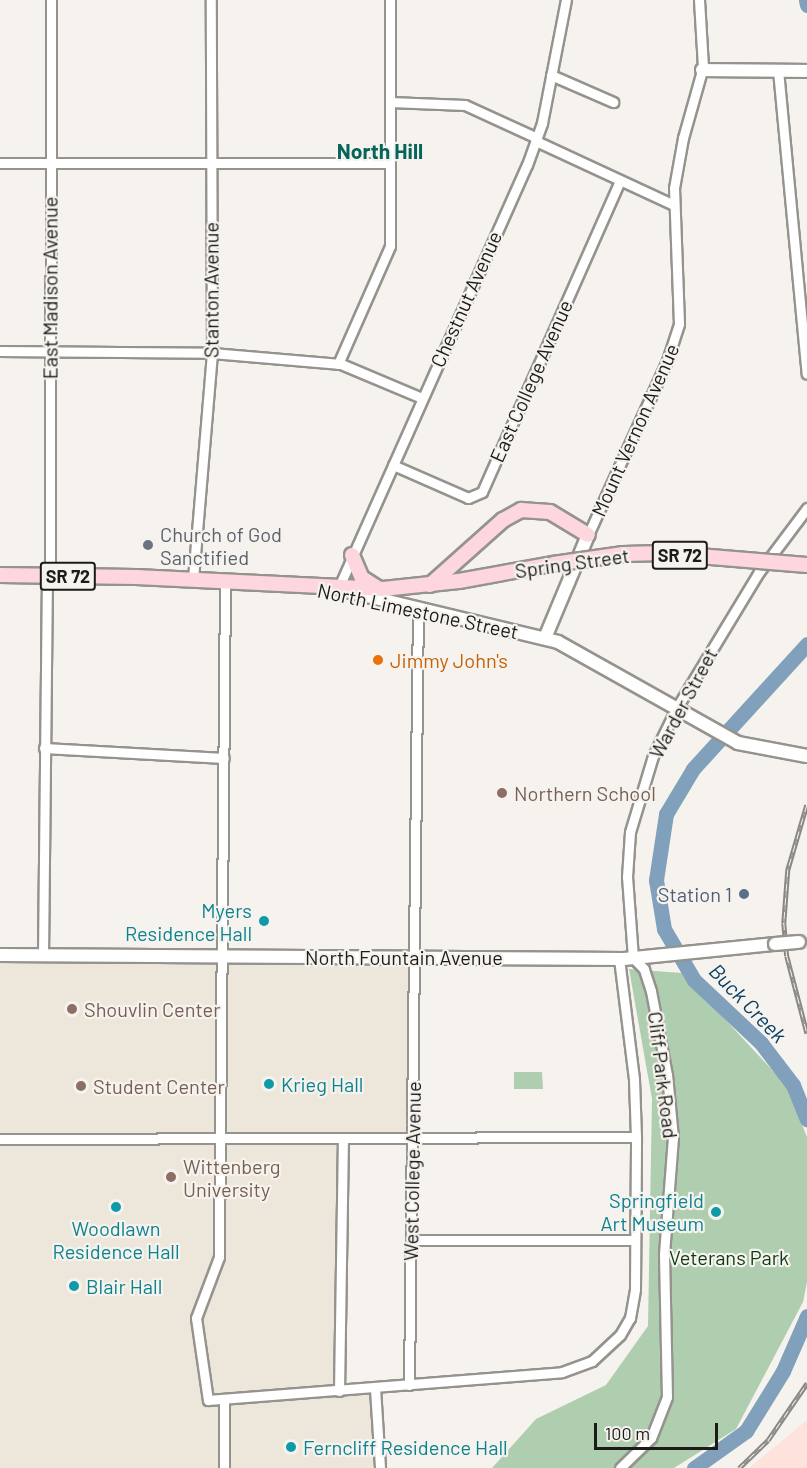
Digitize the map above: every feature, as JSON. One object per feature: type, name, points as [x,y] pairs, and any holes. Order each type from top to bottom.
[{"type":"main road","points":[[429,586],[503,520],[521,510],[550,512],[588,535]]},
{"type":"main road","name":"Spring Street","points":[[338,589],[429,586],[623,554],[663,554],[807,565]]},
{"type":"main road","points":[[352,555],[362,578],[383,589]]},
{"type":"main road","name":"North Limestone Street","points":[[0,575],[193,579],[338,589]]},
{"type":"street","name":"East Madison Avenue","points":[[43,956],[50,352],[51,0]]},
{"type":"street","name":"Stanton Avenue","points":[[193,579],[212,353],[211,0]]},
{"type":"street","points":[[338,364],[390,246],[390,0]]},
{"type":"street","name":"Chestnut Avenue","points":[[338,589],[536,139],[566,0]]},
{"type":"street","name":"Mount Vernon Avenue","points":[[545,638],[675,340],[681,311],[674,205],[677,165],[702,70],[699,0]]},
{"type":"street","points":[[702,70],[807,71]]},
{"type":"street","points":[[783,70],[807,374]]},
{"type":"street","points":[[551,75],[613,102]]},
{"type":"street","points":[[390,102],[465,105],[674,205]]},
{"type":"street","points":[[0,163],[390,163]]},
{"type":"street","name":"East College Avenue","points":[[393,465],[468,498],[482,492],[620,180]]},
{"type":"street","points":[[0,351],[212,353],[338,364],[422,398]]},
{"type":"street","name":"Warder Street","points":[[633,958],[627,877],[630,832],[653,756],[676,709],[759,572],[807,508]]},
{"type":"street","points":[[225,581],[219,1257],[197,1307],[196,1324],[208,1400],[562,1372],[583,1366],[620,1335],[630,1318],[635,1289],[636,1137],[619,959]]},
{"type":"street","name":"North Limestone Street","points":[[338,589],[545,638],[591,658],[697,722],[757,748],[807,756]]},
{"type":"street","points":[[414,957],[418,609]]},
{"type":"street","points":[[45,748],[224,758]]},
{"type":"street","name":"North Fountain Avenue","points":[[0,955],[619,959],[803,942]]},
{"type":"street","name":"West College Avenue","points":[[409,1385],[414,957]]},
{"type":"street","name":"Cliff Park Road","points":[[620,1468],[639,1452],[658,1426],[669,1380],[664,1254],[673,1121],[651,991],[644,969],[633,958]]},
{"type":"street","points":[[0,1139],[343,1141],[636,1137]]},
{"type":"street","points":[[339,1390],[343,1141]]},
{"type":"street","points":[[411,1240],[635,1240]]},
{"type":"street","points":[[375,1388],[380,1468]]},
{"type":"street","points":[[224,1399],[224,1468]]},
{"type":"shaded area","name":"Wittenberg University","points":[[0,955],[414,957],[412,1140],[344,1141],[339,1390],[375,1388],[380,1468],[0,1468]]},
{"type":"shaded area","points":[[807,1420],[807,1468],[749,1468]]},
{"type":"green space","name":"Veterans Park","points":[[629,969],[682,973],[787,1086],[807,1137],[807,1282],[803,1302],[736,1429],[674,1468],[492,1468],[536,1419],[606,1385],[648,1326],[652,1099]]},
{"type":"green space","points":[[514,1072],[542,1072],[543,1089],[514,1089]]},
{"type":"waterway","name":"Buck Creek","points":[[806,0],[807,5]]},
{"type":"waterway","name":"Buck Creek","points":[[807,644],[693,769],[666,814],[656,880],[664,929],[694,980],[761,1043],[793,1085],[807,1119]]},
{"type":"waterway","name":"Buck Creek","points":[[694,1468],[746,1431],[783,1371],[807,1316]]},
{"type":"railway","points":[[807,805],[788,870],[784,923],[787,956],[807,1033]]},
{"type":"railway","points":[[739,1468],[768,1440],[807,1383]]},
{"type":"place","name":"Church of God Sanctified","points":[[148,545]]},
{"type":"place","name":"Jimmy John's","points":[[378,660]]},
{"type":"place","name":"Northern School","points":[[502,793]]},
{"type":"place","name":"Station 1","points":[[744,894]]},
{"type":"place","name":"Myers Residence Hall","points":[[264,921]]},
{"type":"place","name":"Shouvlin Center","points":[[72,1009]]},
{"type":"place","name":"Krieg Hall","points":[[269,1084]]},
{"type":"place","name":"Student Center","points":[[81,1086]]},
{"type":"place","name":"Wittenberg University","points":[[171,1177]]},
{"type":"place","name":"Woodlawn Residence Hall","points":[[116,1207]]},
{"type":"place","name":"Springfield Art Museum","points":[[716,1212]]},
{"type":"place","name":"Blair Hall","points":[[74,1286]]},
{"type":"place","name":"Ferncliff Residence Hall","points":[[291,1447]]},
{"type":"district","name":"North Hill","points":[[380,151]]}]
